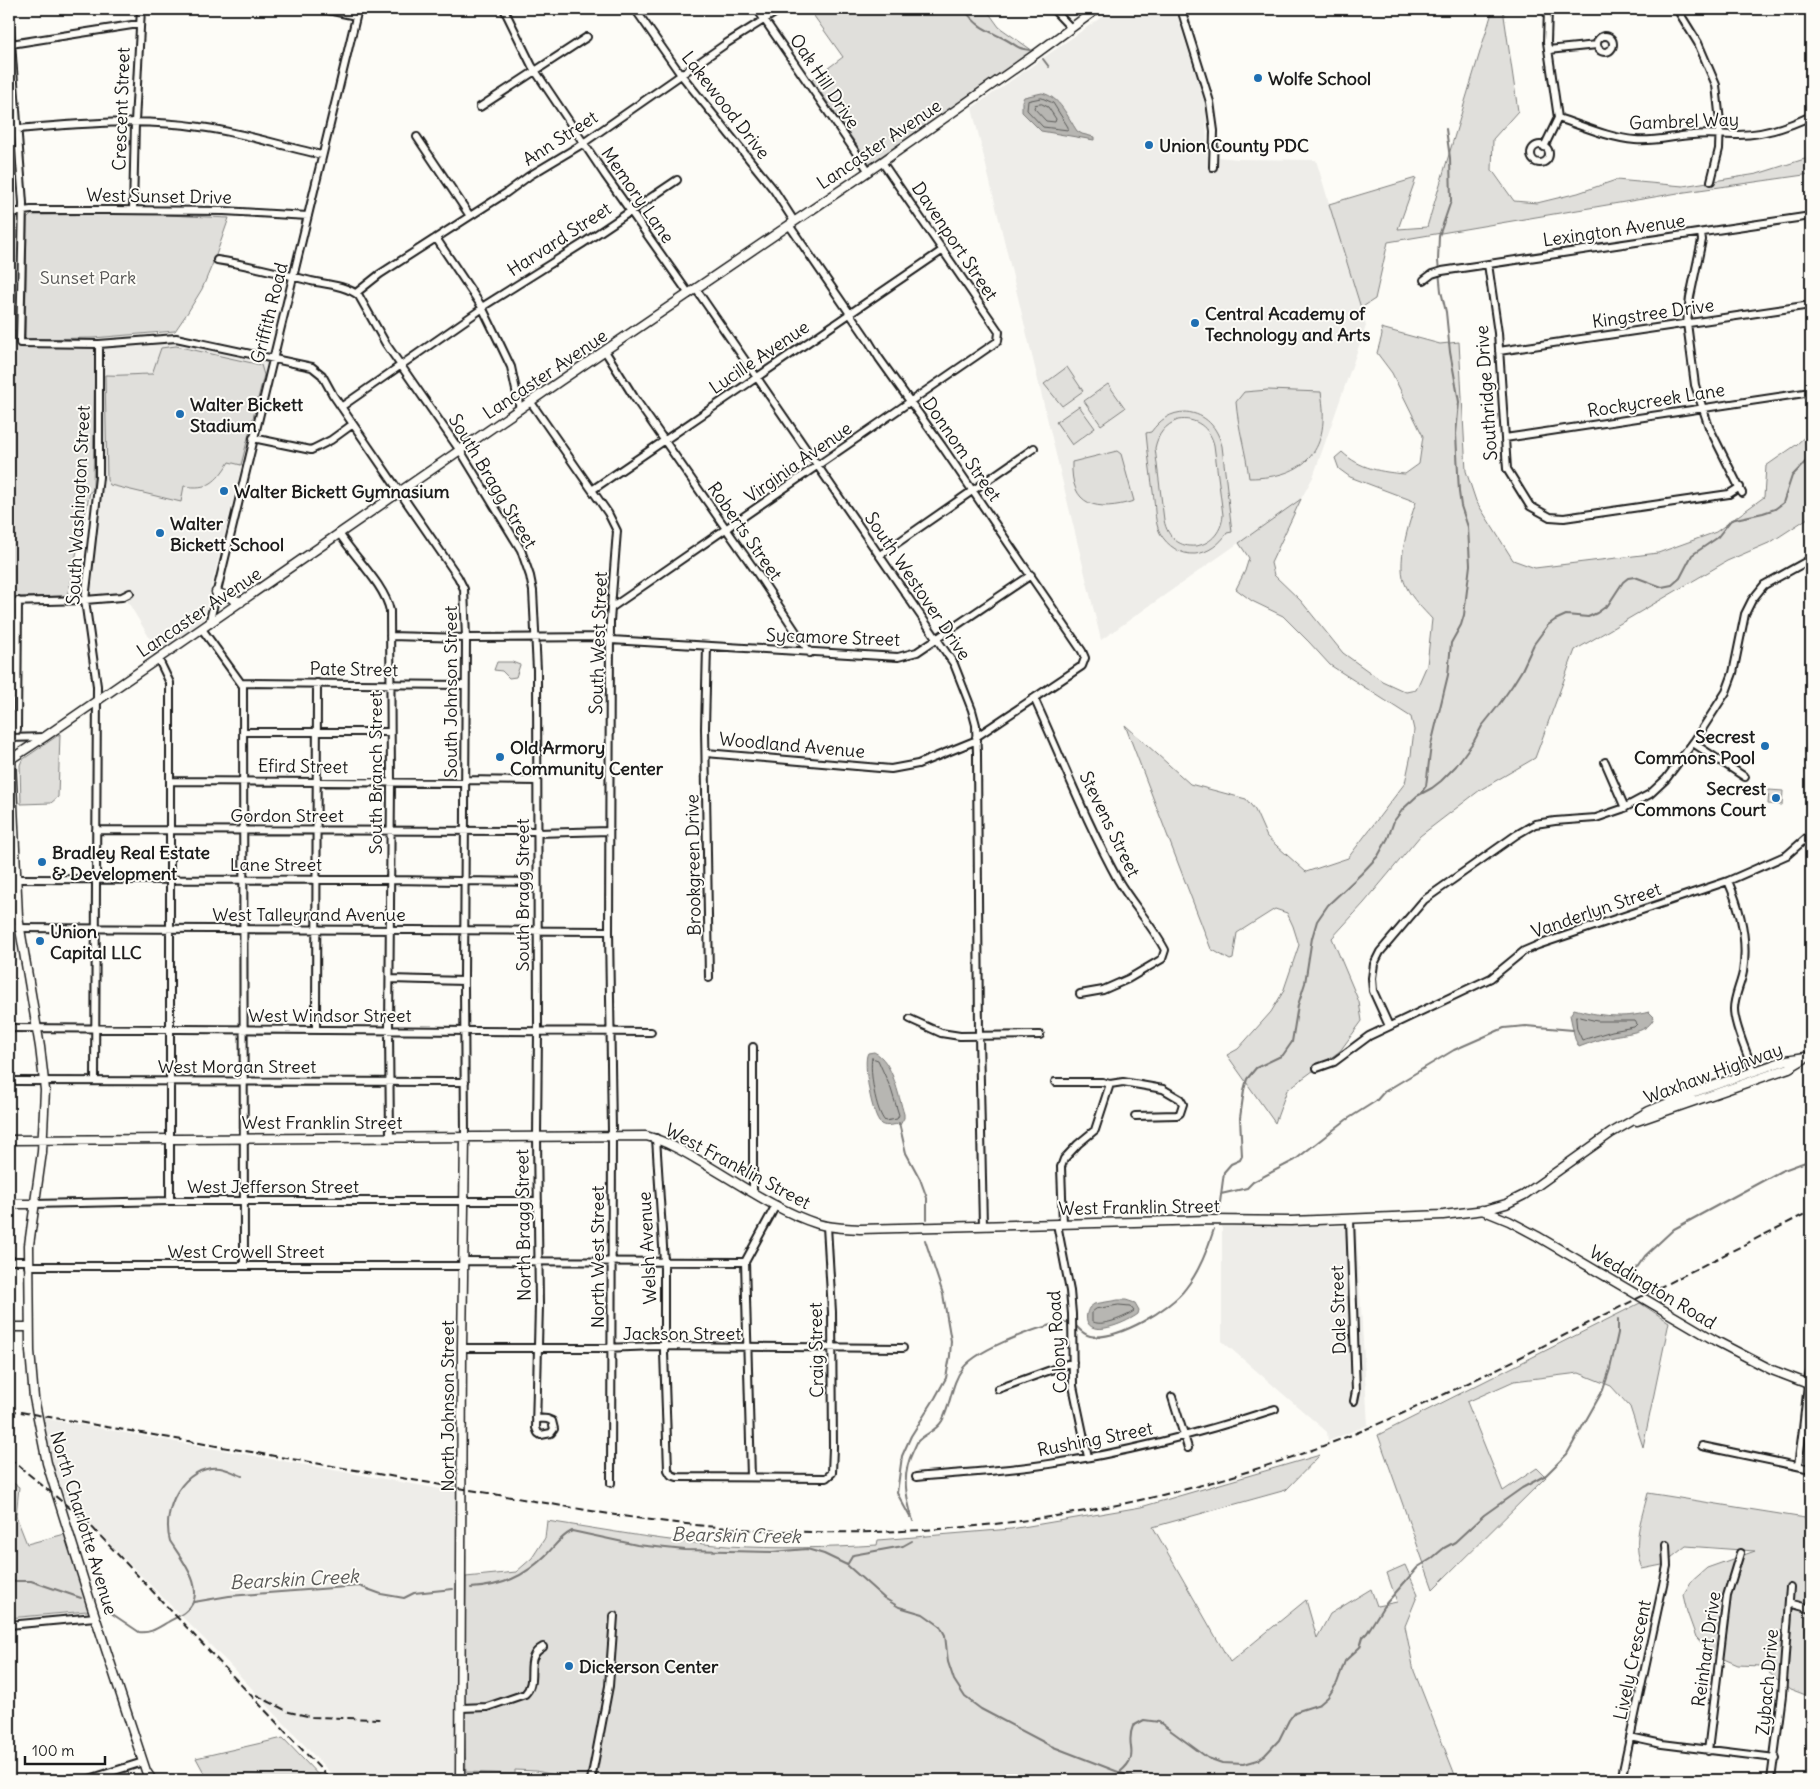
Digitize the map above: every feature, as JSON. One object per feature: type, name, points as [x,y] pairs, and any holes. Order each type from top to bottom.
[{"type":"main road","name":"Lancaster Avenue","points":[[10,758],[46,736],[400,491],[882,162],[1097,9]]},
{"type":"main road","points":[[216,592],[240,602]]},
{"type":"main road","name":"North Charlotte Avenue","points":[[10,758],[19,928],[37,1028],[44,1082],[43,1140],[33,1204],[28,1263],[29,1327],[34,1398],[41,1438],[67,1530],[149,1779]]},
{"type":"main road","name":"Waxhaw Highway","points":[[1482,1210],[1506,1204],[1524,1194],[1611,1133],[1662,1105],[1787,1060],[1810,1056]]},
{"type":"main road","name":"Waxhaw Highway","points":[[1630,1123],[1789,1068],[1810,1056]]},
{"type":"main road","points":[[1733,1088],[1753,1075],[1754,1072]]},
{"type":"main road","name":"West Franklin Street","points":[[9,1140],[646,1136],[672,1145],[799,1217],[827,1226],[860,1229],[1210,1220],[1271,1221],[1443,1215],[1482,1210]]},
{"type":"main road","name":"North Johnson Street","points":[[460,1780],[465,1137]]},
{"type":"main road","name":"West Jefferson Street","points":[[9,1204],[33,1204]]},
{"type":"main road","name":"Weddington Road","points":[[1482,1210],[1509,1221],[1537,1236],[1746,1358],[1810,1384]]},
{"type":"main road","points":[[9,1327],[29,1327]]},
{"type":"street","name":"Crescent Street","points":[[133,210],[135,122],[141,9]]},
{"type":"street","points":[[323,9],[356,16]]},
{"type":"street","name":"Griffith Road","points":[[206,626],[274,358],[358,9]]},
{"type":"street","name":"Memory Lane","points":[[504,9],[535,71],[688,294]]},
{"type":"street","name":"Lakewood Drive","points":[[635,9],[681,74],[774,190],[792,223]]},
{"type":"street","name":"Oak Hill Drive","points":[[757,9],[868,170]]},
{"type":"street","name":"Ann Street","points":[[356,293],[380,274],[583,142],[681,74],[780,9]]},
{"type":"street","points":[[1053,9],[1071,28]]},
{"type":"street","points":[[1182,9],[1210,102],[1214,131],[1213,167]]},
{"type":"street","points":[[1544,147],[1558,118],[1548,50],[1546,20],[1548,9]]},
{"type":"street","points":[[1677,9],[1698,43],[1716,84],[1720,122],[1719,148],[1711,181]]},
{"type":"street","points":[[9,16],[23,211]]},
{"type":"street","points":[[11,44],[132,25],[140,26]]},
{"type":"street","points":[[480,107],[587,37]]},
{"type":"street","points":[[1548,50],[1597,45]]},
{"type":"street","name":"Gambrel Way","points":[[1558,118],[1610,136],[1635,140],[1664,140],[1691,135],[1738,135],[1765,132],[1792,125],[1811,116]]},
{"type":"street","points":[[17,129],[135,122],[185,125],[214,129],[322,155]]},
{"type":"street","points":[[417,137],[470,216]]},
{"type":"street","name":"Davenport Street","points":[[882,162],[998,332],[1000,338]]},
{"type":"street","name":"Harvard Street","points":[[341,407],[482,308],[677,180]]},
{"type":"street","name":"West Sunset Drive","points":[[9,213],[23,211],[133,210],[224,211],[308,216]]},
{"type":"street","name":"South Johnson Street","points":[[23,211],[20,343],[99,344],[176,338],[312,367],[322,374],[341,407],[458,577],[464,590],[466,638],[464,1031]]},
{"type":"street","name":"Lexington Avenue","points":[[1424,280],[1437,272],[1811,216]]},
{"type":"street","name":"Donnom Street","points":[[792,223],[879,358],[1078,643],[1085,658],[1082,666],[1054,684]]},
{"type":"street","points":[[1701,233],[1702,240],[1690,297],[1688,323],[1695,385],[1703,408]]},
{"type":"street","points":[[436,238],[482,308],[511,367],[520,409]]},
{"type":"street","name":"Lucille Avenue","points":[[592,490],[943,250]]},
{"type":"street","points":[[217,260],[263,268],[356,293]]},
{"type":"street","name":"Southridge Drive","points":[[1488,264],[1498,333],[1507,469],[1530,506],[1550,517],[1564,518],[1729,494],[1741,490],[1709,428],[1703,408]]},
{"type":"street","name":"South Westover Drive","points":[[696,289],[954,664],[972,710],[977,739],[979,1036],[983,1226]]},
{"type":"street","name":"South Bragg Street","points":[[356,293],[364,303],[376,328],[460,450],[521,550],[534,591],[536,638],[538,1032]]},
{"type":"street","name":"Kingstree Drive","points":[[1499,351],[1811,305]]},
{"type":"street","name":"Virginia Avenue","points":[[611,608],[911,402],[1000,338]]},
{"type":"street","name":"South Washington Street","points":[[95,1081],[97,686],[85,600],[98,477],[99,344]]},
{"type":"street","name":"Roberts Street","points":[[606,351],[634,397],[810,653]]},
{"type":"street","name":"Rockycreek Lane","points":[[1505,438],[1811,392]]},
{"type":"street","name":"South West Street","points":[[530,402],[617,527],[611,608],[608,931],[611,1032]]},
{"type":"street","points":[[253,438],[311,450],[331,440],[353,424]]},
{"type":"street","points":[[880,555],[1034,448]]},
{"type":"street","name":"South Branch Street","points":[[339,533],[389,603],[391,685],[390,1137]]},
{"type":"street","points":[[1389,1026],[1373,990],[1374,964],[1380,952],[1424,900],[1516,835],[1535,824],[1596,818],[1625,808],[1650,794],[1666,779],[1693,743],[1726,692],[1733,672],[1745,614],[1752,600],[1764,585],[1811,559]]},
{"type":"street","name":"Sycamore Street","points":[[390,636],[611,639],[810,653],[898,657],[917,652],[1031,575]]},
{"type":"street","points":[[9,602],[85,600],[122,597],[130,593]]},
{"type":"street","points":[[16,730],[18,601]]},
{"type":"street","points":[[206,626],[242,683],[244,1265]]},
{"type":"street","name":"Woodland Avenue","points":[[707,646],[706,752],[891,769],[918,764],[977,739],[1054,684]]},
{"type":"street","points":[[158,658],[170,683],[170,1201]]},
{"type":"street","name":"Pate Street","points":[[242,683],[466,685]]},
{"type":"street","points":[[316,1030],[317,683]]},
{"type":"street","name":"Stevens Street","points":[[1034,698],[1104,854],[1165,950],[1162,959],[1128,979],[1103,990],[1080,994]]},
{"type":"street","points":[[243,732],[390,732]]},
{"type":"street","points":[[9,738],[46,736]]},
{"type":"street","points":[[1693,743],[1745,777]]},
{"type":"street","name":"Brookgreen Drive","points":[[706,752],[710,978]]},
{"type":"street","points":[[1605,762],[1625,808]]},
{"type":"street","name":"Efird Street","points":[[170,780],[317,782],[537,781]]},
{"type":"street","name":"Gordon Street","points":[[96,830],[609,831]]},
{"type":"street","name":"Vanderlyn Street","points":[[1317,1068],[1334,1062],[1369,1036],[1491,978],[1524,951],[1728,881],[1788,855],[1811,834]]},
{"type":"street","name":"Lane Street","points":[[15,879],[537,882]]},
{"type":"street","points":[[1728,881],[1737,902],[1741,919],[1743,951],[1743,971],[1734,1010],[1754,1072]]},
{"type":"street","name":"West Talleyrand Avenue","points":[[9,928],[316,928],[537,932],[608,931]]},
{"type":"street","points":[[390,979],[464,981]]},
{"type":"street","points":[[910,1019],[940,1033],[960,1036],[1040,1035]]},
{"type":"street","name":"West Windsor Street","points":[[9,1028],[651,1032]]},
{"type":"street","name":"North Johnson Street","points":[[464,1031],[465,1137]]},
{"type":"street","name":"North Bragg Street","points":[[536,1418],[538,1348],[538,1032]]},
{"type":"street","name":"North West Street","points":[[611,1032],[611,1483]]},
{"type":"street","points":[[753,1047],[753,1192]]},
{"type":"street","name":"West Morgan Street","points":[[9,1081],[465,1082]]},
{"type":"street","points":[[1055,1082],[1102,1082],[1110,1084],[1124,1082],[1163,1089],[1180,1099],[1183,1104],[1180,1113],[1177,1115],[1135,1116]]},
{"type":"street","name":"Colony Road","points":[[1088,1457],[1073,1386],[1070,1291],[1060,1224],[1061,1167],[1064,1159],[1095,1130],[1110,1084]]},
{"type":"street","name":"Welsh Avenue","points":[[656,1138],[664,1262],[668,1470],[671,1475],[677,1477],[751,1477]]},
{"type":"street","name":"West Jefferson Street","points":[[33,1204],[170,1201],[538,1201]]},
{"type":"street","points":[[751,1477],[745,1262],[776,1205]]},
{"type":"street","name":"Dale Street","points":[[1350,1218],[1356,1379],[1354,1401]]},
{"type":"street","name":"Craig Street","points":[[751,1477],[826,1478],[832,1473],[834,1447],[827,1226]]},
{"type":"street","name":"West Crowell Street","points":[[9,1261],[28,1263],[244,1265],[745,1262]]},
{"type":"street","name":"Jackson Street","points":[[462,1348],[665,1346],[832,1349],[903,1348]]},
{"type":"street","points":[[998,1389],[1073,1362]]},
{"type":"street","points":[[1798,1466],[1810,1384],[1808,1375],[1811,1369]]},
{"type":"street","points":[[1172,1397],[1188,1448]]},
{"type":"street","name":"Rushing Street","points":[[916,1477],[1022,1468],[1088,1457],[1184,1435],[1274,1408]]},
{"type":"street","points":[[1702,1446],[1811,1469]]},
{"type":"street","name":"Lively Crescent","points":[[1621,1780],[1667,1566],[1668,1553],[1666,1545]]},
{"type":"street","name":"Reinhart Drive","points":[[1708,1751],[1727,1596],[1740,1553]]},
{"type":"street","name":"Zybach Drive","points":[[1771,1780],[1782,1695],[1790,1587]]},
{"type":"street","points":[[1789,1603],[1811,1608]]},
{"type":"street","points":[[591,1780],[609,1686],[614,1616]]},
{"type":"street","points":[[9,1625],[95,1617]]},
{"type":"street","points":[[461,1708],[487,1707],[525,1694],[529,1690],[530,1685],[532,1657],[543,1647]]},
{"type":"street","points":[[1630,1737],[1708,1751],[1775,1758]]},
{"type":"street","points":[[86,1780],[143,1762]]},
{"type":"shaded area","name":"Central Academy of Technology and Arts","points":[[1113,9],[1175,9],[1206,106],[1207,156],[1239,159],[1316,160],[1366,326],[1313,477],[1301,499],[1101,640],[972,108]]},
{"type":"shaded area","name":"Walter Bickett School","points":[[177,340],[268,361],[203,620],[158,652],[122,592],[88,596],[103,481],[102,345]]},
{"type":"shaded area","points":[[1222,1226],[1356,1226],[1368,1425],[1328,1441],[1327,1432],[1222,1341]]},
{"type":"shaded area","points":[[42,1418],[457,1492],[456,1780],[337,1780],[229,1664],[63,1497],[48,1456]]},
{"type":"green space","points":[[809,9],[986,9],[999,27],[1033,51],[870,164],[812,80],[843,57]]},
{"type":"green space","points":[[1493,9],[1503,9],[1518,111],[1493,139],[1492,170],[1514,201],[1537,203],[1578,193],[1616,180],[1683,186],[1757,174],[1811,157],[1811,174],[1678,193],[1388,242],[1375,299],[1361,308],[1329,204],[1416,178],[1398,229],[1427,227]]},
{"type":"green space","name":"Sunset Park","points":[[147,214],[229,218],[202,289],[175,331],[93,338],[25,339],[27,219],[31,215]]},
{"type":"green space","points":[[1381,328],[1440,344],[1459,342],[1466,471],[1476,501],[1513,560],[1535,568],[1658,553],[1716,532],[1764,497],[1766,466],[1796,445],[1811,431],[1811,516],[1771,542],[1727,561],[1575,650],[1535,758],[1480,790],[1420,836],[1332,938],[1359,1002],[1362,1021],[1340,1051],[1287,1090],[1275,1123],[1227,1055],[1238,1049],[1271,1012],[1283,992],[1299,945],[1293,926],[1287,913],[1275,909],[1237,933],[1233,959],[1230,960],[1211,949],[1125,725],[1190,784],[1246,799],[1255,810],[1267,837],[1306,872],[1348,858],[1405,783],[1414,730],[1411,717],[1330,665],[1283,616],[1252,601],[1236,589],[1249,558],[1239,543],[1301,499],[1271,563],[1274,575],[1301,601],[1343,653],[1382,681],[1406,692],[1416,690],[1427,665],[1432,619],[1411,595],[1403,577],[1402,556],[1404,544],[1416,502],[1350,477],[1339,469],[1335,458],[1342,452],[1364,466],[1380,471],[1405,474],[1419,464],[1423,436],[1392,373],[1377,353],[1382,335]]},
{"type":"green space","points":[[9,331],[17,331],[17,346],[95,346],[93,490],[90,492],[67,596],[9,597]]},
{"type":"green space","name":"Walter Bickett Stadium","points":[[176,346],[261,365],[264,375],[241,465],[229,462],[220,475],[211,483],[200,487],[184,486],[181,502],[110,485],[107,480],[105,375],[152,374],[161,348]]},
{"type":"green space","points":[[1067,367],[1083,391],[1062,406],[1044,384]]},
{"type":"green space","points":[[1108,384],[1125,408],[1101,425],[1084,401]]},
{"type":"green space","points":[[1268,390],[1321,392],[1322,429],[1318,444],[1300,466],[1286,473],[1269,477],[1249,478],[1236,402],[1244,392]]},
{"type":"green space","points":[[1079,406],[1095,428],[1072,445],[1056,422]]},
{"type":"green space","points":[[1180,412],[1193,413],[1205,419],[1214,427],[1220,439],[1232,532],[1227,533],[1221,541],[1209,550],[1195,554],[1175,549],[1166,542],[1160,533],[1157,525],[1146,433],[1151,432],[1166,418]],"holes":[[[1178,420],[1191,420],[1201,425],[1212,439],[1223,515],[1220,528],[1214,537],[1205,543],[1195,546],[1185,545],[1176,541],[1168,532],[1164,520],[1155,448],[1160,434],[1166,427]]]},
{"type":"green space","points":[[1117,451],[1121,454],[1134,501],[1108,506],[1088,503],[1076,489],[1072,462]]},
{"type":"green space","points":[[497,662],[512,662],[520,665],[516,677],[509,678],[502,671],[494,670]]},
{"type":"green space","points":[[60,734],[58,797],[51,803],[21,804],[20,765],[22,760]]},
{"type":"green space","name":"Secrest Commons Court","points":[[1769,790],[1783,791],[1782,805],[1768,804]]},
{"type":"green space","points":[[1640,1303],[1669,1322],[1643,1447],[1630,1407],[1611,1386],[1579,1373],[1514,1381],[1467,1402],[1503,1491],[1537,1468],[1546,1477],[1433,1589],[1378,1435]]},
{"type":"green space","points":[[1320,1455],[1286,1490],[1153,1527],[1230,1662],[1306,1600],[1317,1638],[1330,1614],[1371,1589],[1377,1606],[1397,1602],[1387,1573],[1405,1565],[1418,1594],[1405,1626],[1414,1671],[1457,1780],[577,1780],[536,1771],[515,1770],[515,1774],[466,1772],[464,1719],[466,1577],[516,1572],[532,1558],[545,1538],[547,1521],[660,1539],[728,1546],[803,1548],[877,1545],[878,1540],[1011,1529],[1141,1507]]},
{"type":"green space","points":[[9,1480],[19,1487],[16,1516],[27,1544],[65,1534],[89,1610],[9,1618]]},
{"type":"green space","points":[[1648,1493],[1811,1519],[1811,1697],[1790,1689],[1760,1666],[1738,1665],[1712,1654],[1696,1637],[1683,1595],[1691,1582],[1707,1568],[1755,1551],[1686,1546],[1662,1565],[1642,1569],[1639,1559],[1638,1540],[1640,1522]]},
{"type":"green space","points":[[283,1738],[323,1780],[208,1780],[196,1758]]},
{"type":"water","points":[[1042,93],[1058,103],[1077,131],[1094,137],[1094,140],[1041,131],[1022,112],[1022,101],[1024,97]]},
{"type":"water","points":[[1574,1009],[1611,1016],[1649,1012],[1654,1017],[1643,1029],[1605,1038],[1579,1047],[1575,1039],[1570,1015]]},
{"type":"water","points":[[874,1052],[886,1063],[894,1079],[904,1114],[900,1125],[886,1126],[881,1124],[874,1112],[867,1077],[866,1058],[868,1053]]},
{"type":"water","points":[[1118,1300],[1135,1303],[1139,1310],[1138,1314],[1120,1324],[1105,1328],[1092,1327],[1088,1323],[1086,1317],[1089,1308],[1094,1304]]},
{"type":"waterway","points":[[964,9],[982,27],[1019,47],[1030,50]]},
{"type":"waterway","points":[[1043,59],[1049,67]]},
{"type":"waterway","points":[[1421,793],[1426,786],[1431,745],[1448,675],[1451,643],[1464,615],[1470,565],[1468,527],[1461,506],[1459,492],[1456,434],[1459,402],[1450,352],[1438,261],[1439,236],[1451,201],[1450,158],[1446,129]]},
{"type":"waterway","points":[[1219,1210],[1224,1172],[1231,1164],[1240,1160],[1242,1156],[1240,1118],[1247,1079],[1256,1068],[1283,1055],[1292,1042],[1298,1005],[1305,983],[1312,938],[1317,921],[1328,905],[1378,856],[1388,838],[1394,821],[1403,809],[1417,796],[1441,781],[1456,766],[1482,726],[1512,686],[1534,644],[1548,625],[1566,615],[1588,617],[1597,613],[1608,605],[1623,582],[1628,578],[1635,577],[1662,587],[1672,585],[1680,578],[1692,555],[1717,538],[1731,520],[1763,513],[1775,509],[1783,503],[1792,476],[1811,456]]},
{"type":"waterway","points":[[1221,1194],[1247,1188],[1253,1182],[1295,1160],[1346,1120],[1376,1101],[1384,1092],[1454,1050],[1504,1028],[1526,1026],[1573,1030]]},
{"type":"waterway","points":[[899,1123],[906,1153],[920,1179],[927,1198],[927,1219]]},
{"type":"waterway","points":[[1629,1279],[1645,1256],[1674,1229],[1781,1171],[1811,1160]]},
{"type":"waterway","points":[[1075,1325],[1082,1332],[1090,1336],[1101,1336],[1128,1329],[1156,1314],[1179,1296],[1191,1281],[1203,1260],[1214,1229]]},
{"type":"waterway","points":[[910,1517],[897,1493],[902,1456],[911,1436],[946,1378],[951,1341],[943,1294],[925,1240]]},
{"type":"waterway","points":[[1120,1772],[1127,1766],[1130,1760],[1130,1739],[1133,1726],[1144,1720],[1159,1722],[1208,1758],[1222,1763],[1244,1764],[1258,1760],[1265,1755],[1279,1740],[1295,1712],[1320,1704],[1328,1697],[1337,1683],[1345,1661],[1360,1647],[1363,1637],[1383,1607],[1418,1567],[1455,1542],[1484,1515],[1522,1488],[1546,1475],[1567,1454],[1603,1390],[1618,1333],[1618,1319]]},
{"type":"waterway","points":[[913,1521],[906,1486],[909,1460],[918,1441],[942,1421],[956,1380],[963,1368],[971,1360],[1013,1338],[1045,1327],[1071,1322]]},
{"type":"waterway","name":"Bearskin Creek","points":[[105,1609],[139,1632],[154,1630],[185,1612],[192,1604],[195,1596],[194,1586],[187,1567],[170,1541],[168,1529],[172,1503],[186,1481],[195,1474],[207,1469],[220,1468],[242,1476]]},
{"type":"waterway","name":"Bearskin Creek","points":[[471,1588],[493,1585],[521,1575],[538,1563],[561,1539],[572,1531],[637,1545],[685,1550],[772,1552],[807,1549],[824,1554],[847,1565],[884,1598],[899,1607],[923,1614],[940,1626],[945,1635],[948,1662],[954,1680],[965,1697],[981,1709],[1051,1746],[1139,1780]]},
{"type":"waterway","points":[[847,1565],[853,1555],[903,1546],[912,1541]]},
{"type":"waterway","name":"Bearskin Creek","points":[[9,1581],[31,1581],[81,1598]]},
{"type":"waterway","name":"Bearskin Creek","points":[[194,1602],[229,1596],[359,1586],[381,1594],[404,1598],[414,1593],[453,1589]]},
{"type":"railway","points":[[9,1410],[609,1514],[698,1525],[787,1531],[876,1532],[964,1527],[1052,1516],[1139,1500],[1226,1478],[1312,1450],[1376,1425],[1469,1383],[1811,1211]]},
{"type":"railway","points":[[9,1458],[88,1523],[331,1780]]},
{"type":"railway","points":[[256,1695],[289,1712],[312,1717],[380,1719]]},
{"type":"place","name":"Wolfe School","points":[[1258,78]]},
{"type":"place","name":"Union County PDC","points":[[1149,145]]},
{"type":"place","name":"Central Academy of Technology and Arts","points":[[1195,323]]},
{"type":"place","name":"Walter Bickett Stadium","points":[[180,414]]},
{"type":"place","name":"Walter Bickett Gymnasium","points":[[224,491]]},
{"type":"place","name":"Walter Bickett School","points":[[160,533]]},
{"type":"place","name":"Secrest Commons Pool","points":[[1765,746]]},
{"type":"place","name":"Old Armory Community Center","points":[[500,757]]},
{"type":"place","name":"Secrest Commons Court","points":[[1776,798]]},
{"type":"place","name":"Bradley Real Estate & Development","points":[[42,862]]},
{"type":"place","name":"Union Capital LLC","points":[[40,941]]},
{"type":"place","name":"Dickerson Center","points":[[569,1666]]}]
